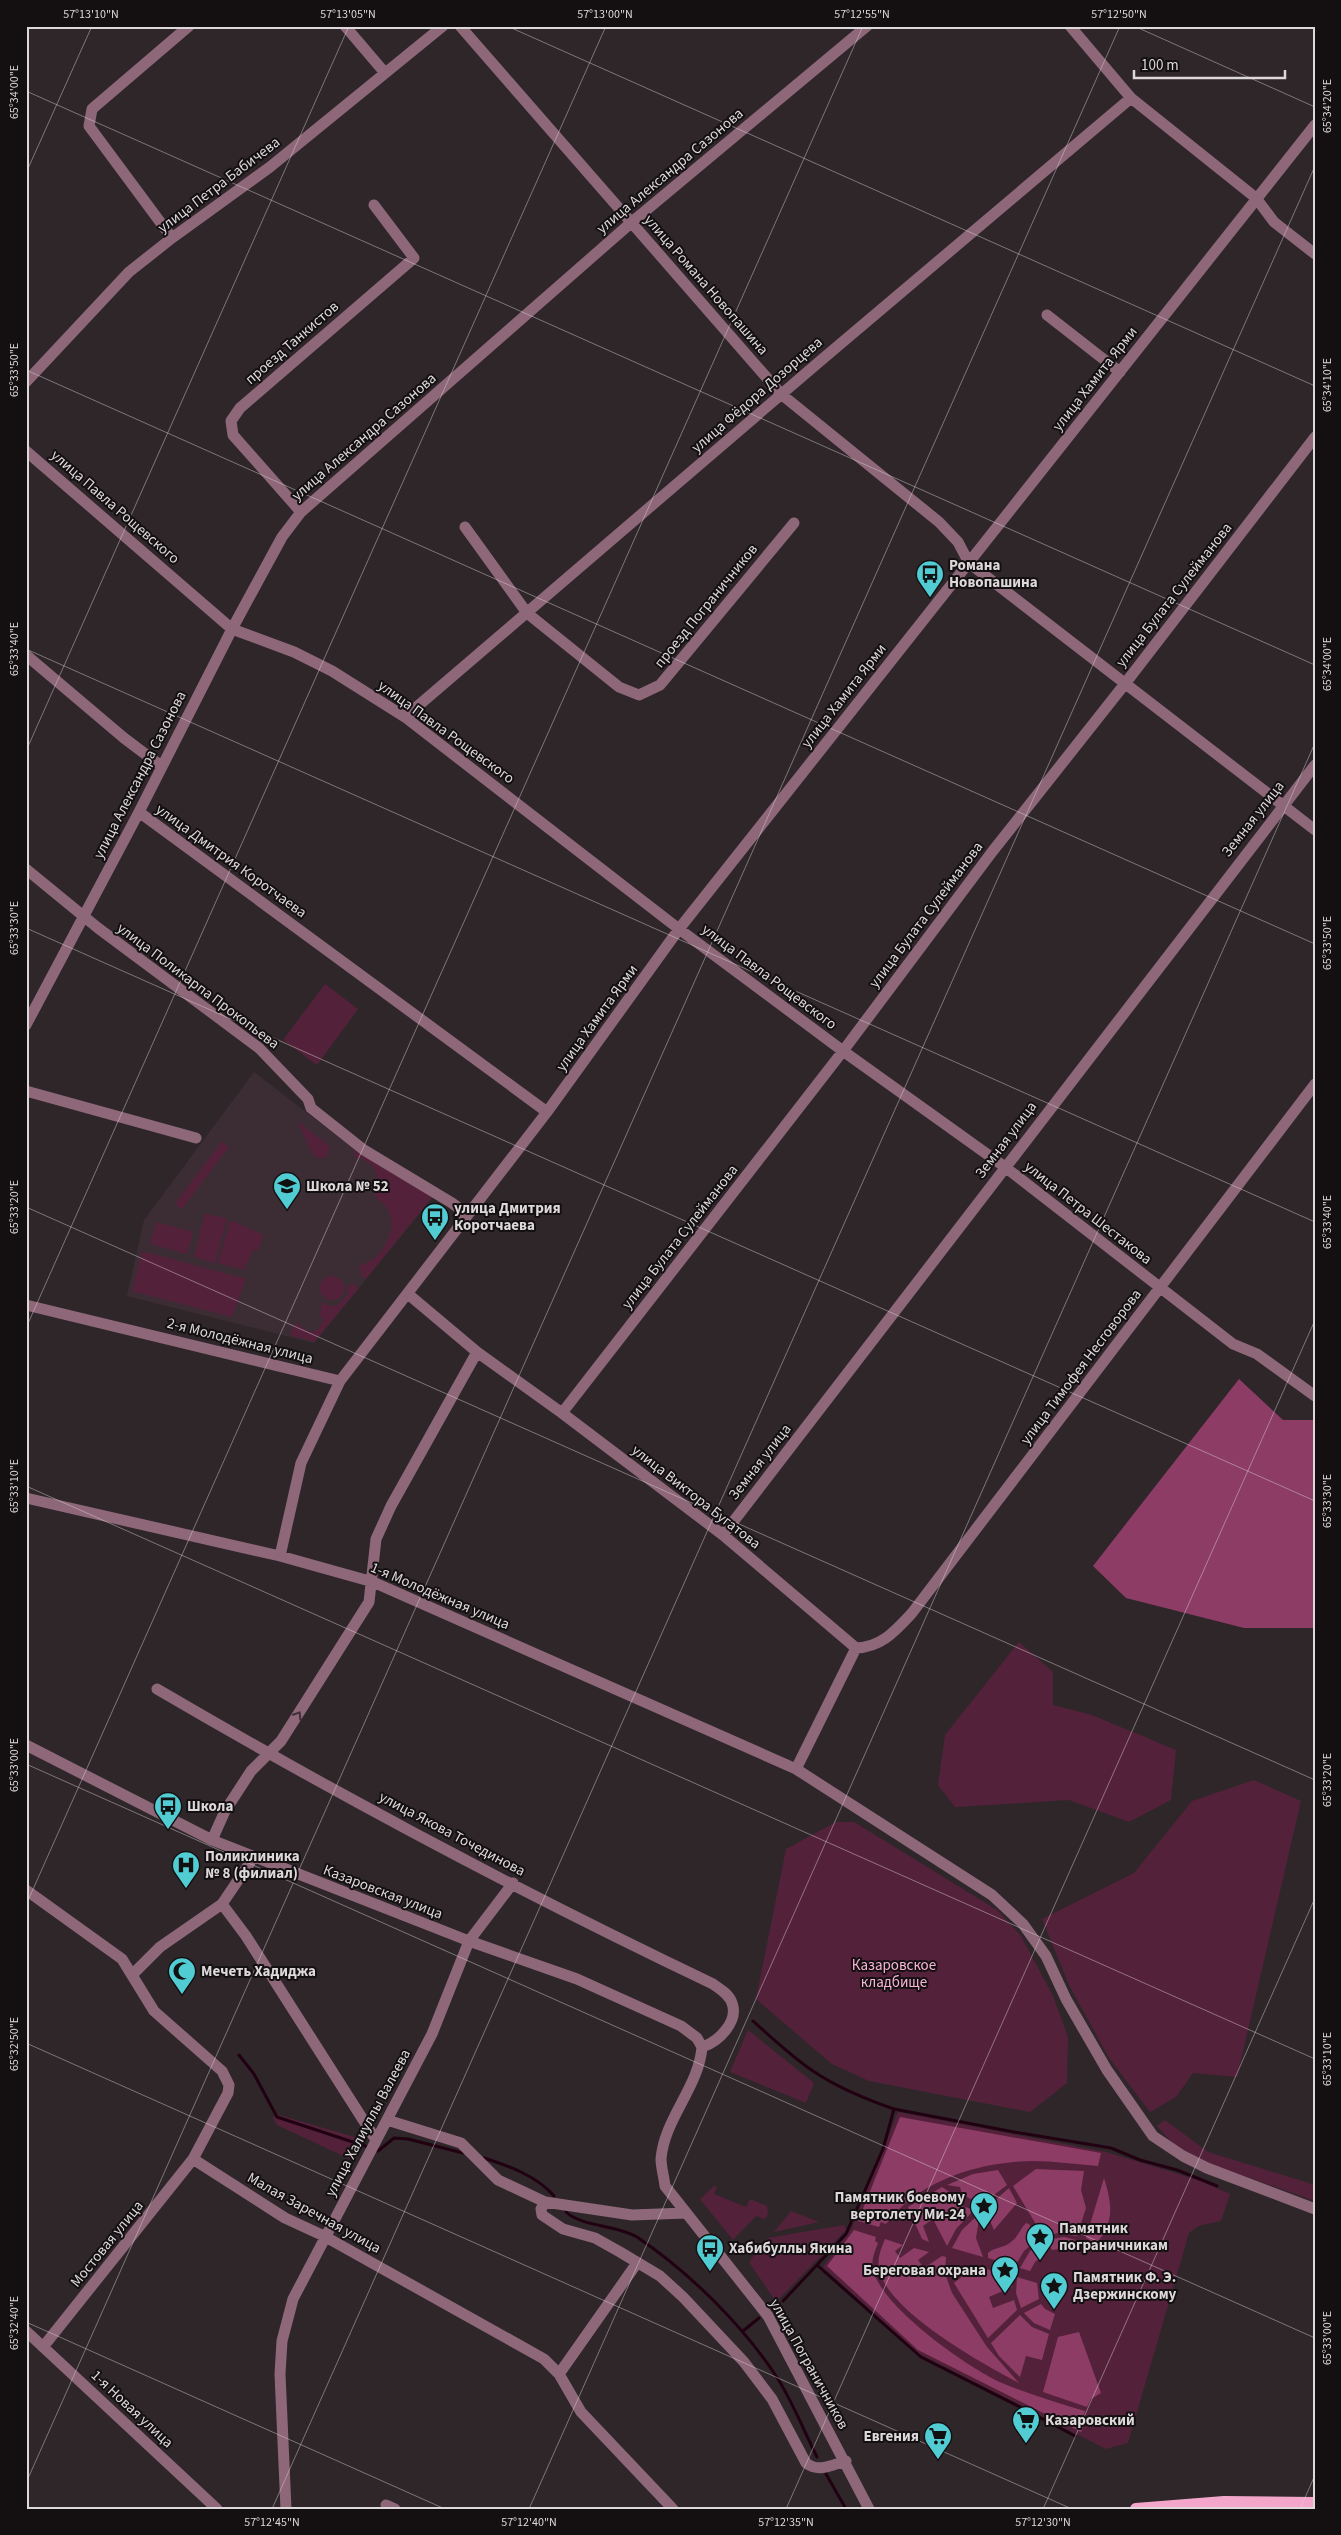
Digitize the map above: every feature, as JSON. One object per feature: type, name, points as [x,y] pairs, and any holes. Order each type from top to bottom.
[{"type":"main road","points":[[1136,2509],[1224,2502],[1315,2504]]},
{"type":"street","points":[[172,238],[89,126],[92,109],[190,26]]},
{"type":"street","points":[[346,26],[385,73]]},
{"type":"street","name":"улица Петра Бабичева","points":[[26,382],[130,272],[172,238],[270,166],[443,26]]},
{"type":"street","name":"улица Романа Новопашина","points":[[460,26],[781,394],[940,522],[958,542],[969,563]]},
{"type":"street","name":"улица Александра Сазонова","points":[[26,1025],[139,812],[232,629],[282,537],[301,512],[632,222],[866,26]]},
{"type":"street","points":[[1070,26],[1131,98],[1256,198],[1274,222],[1315,254]]},
{"type":"street","name":"улица Фёдора Дозорцева","points":[[405,717],[781,394],[1131,98]]},
{"type":"street","name":"улица Хамита Ярми","points":[[408,1294],[547,1112],[679,929],[1256,198],[1315,126]]},
{"type":"street","name":"проезд Танкистов","points":[[301,512],[233,435],[231,421],[240,408],[414,258],[374,205]]},
{"type":"street","points":[[1047,315],[1120,372]]},
{"type":"street","name":"улица Булата Сулейманова","points":[[562,1413],[843,1051],[992,852],[1124,685],[1315,437]]},
{"type":"street","name":"улица Павла Рощевского","points":[[26,451],[232,629],[294,652],[332,671],[405,717],[679,929],[843,1051]]},
{"type":"street","name":"проезд Пограничников","points":[[465,527],[527,614],[619,687],[639,695],[660,685],[794,522]]},
{"type":"street","points":[[969,563],[1124,685],[1315,830]]},
{"type":"street","points":[[26,655],[124,738],[161,766]]},
{"type":"street","name":"Земная улица","points":[[722,1535],[1315,765]]},
{"type":"street","name":"улица Дмитрия Коротчаева","points":[[139,812],[547,1112]]},
{"type":"street","name":"улица Поликарпа Прокопьева","points":[[26,869],[84,916],[259,1048],[308,1099],[311,1108],[364,1150],[452,1203],[468,1215]]},
{"type":"street","name":"улица Петра Шестакова","points":[[843,1051],[1005,1167],[1233,1344],[1257,1354],[1315,1396]]},
{"type":"street","name":"улица Тимофея Несговорова","points":[[856,1648],[869,1648],[888,1638],[912,1613],[1315,1084]]},
{"type":"street","points":[[26,1091],[196,1138]]},
{"type":"street","points":[[280,1556],[301,1463],[340,1381],[408,1294]]},
{"type":"street","name":"улица Виктора Бугатова","points":[[408,1294],[477,1352],[562,1413],[722,1535],[856,1648]]},
{"type":"street","name":"2-я Молодёжная улица","points":[[26,1305],[340,1381]]},
{"type":"street","points":[[212,1840],[225,1811],[251,1771],[270,1755],[369,1602],[373,1582],[371,1567],[376,1540],[391,1506],[477,1352]]},
{"type":"street","name":"1-я Молодёжная улица","points":[[26,1498],[280,1556],[373,1582],[796,1769],[992,1895],[1023,1924],[1046,1956],[1066,2000],[1107,2070],[1153,2136],[1183,2156],[1207,2168],[1315,2209]]},
{"type":"street","points":[[796,1769],[856,1648]]},
{"type":"street","name":"улица Якова Точединова","points":[[157,1689],[270,1755],[513,1884],[713,1984],[727,1994],[732,2003],[731,2017],[725,2032],[719,2040],[702,2047]]},
{"type":"street","name":"Казаровская улица","points":[[26,1745],[212,1840],[253,1858],[470,1941],[577,1979],[681,2026],[697,2038],[702,2047]]},
{"type":"street","points":[[132,1975],[160,1947],[222,1904],[253,1858]]},
{"type":"street","name":"улица Халиуллы Валеева","points":[[286,2509],[280,2374],[282,2341],[293,2299],[324,2236],[388,2120],[432,2034],[470,1941],[513,1884]]},
{"type":"street","points":[[26,1890],[122,1960],[154,2011],[222,2071],[229,2085],[228,2093],[193,2159]]},
{"type":"street","points":[[222,1904],[246,1936],[376,2140]]},
{"type":"street","name":"улица Пограничников","points":[[702,2047],[697,2067],[668,2130],[661,2159],[665,2186],[768,2316],[846,2461],[869,2509]]},
{"type":"street","points":[[388,2120],[461,2143],[498,2180],[545,2202],[632,2215],[686,2213]]},
{"type":"street","name":"Малая Заречная улица","points":[[193,2159],[285,2218],[324,2236],[544,2359],[559,2374],[581,2412],[674,2509]]},
{"type":"street","name":"Мостовая улица","points":[[43,2347],[193,2159]]},
{"type":"street","points":[[545,2202],[541,2209],[542,2216],[562,2228],[595,2238],[660,2276],[683,2296],[744,2362],[772,2399],[806,2463],[819,2469],[846,2461]]},
{"type":"street","points":[[559,2374],[637,2263]]},
{"type":"street","name":"1-я Новая улица","points":[[26,2331],[218,2509]]},
{"type":"shaded area","name":"Школа № 52","points":[[254,1072],[362,1155],[433,1197],[314,1343],[127,1296],[144,1220]]},
{"type":"shaded area","points":[[1239,1379],[1283,1420],[1315,1420],[1315,1628],[1244,1628],[1126,1598],[1093,1566]]},
{"type":"shaded area","points":[[900,2117],[1101,2153],[1098,2166],[1024,2161],[996,2164],[960,2173],[927,2188],[912,2198],[886,2224],[881,2222],[879,2227],[858,2221]]},
{"type":"shaded area","points":[[1036,2169],[1084,2171],[1081,2190],[1086,2208],[1077,2236],[1059,2233],[1043,2236],[1013,2186]]},
{"type":"shaded area","points":[[998,2170],[1007,2185],[981,2205],[962,2194],[960,2187],[947,2185],[973,2174]]},
{"type":"shaded area","points":[[1104,2178],[1109,2196],[1110,2212],[1106,2228],[1096,2244],[1086,2238]]},
{"type":"shaded area","points":[[942,2187],[958,2198],[962,2206],[974,2210],[956,2229],[947,2246],[933,2219],[923,2226],[929,2242],[922,2239],[908,2207]]},
{"type":"shaded area","points":[[1009,2188],[1017,2203],[994,2230],[985,2209]]},
{"type":"shaded area","points":[[980,2213],[976,2238],[983,2257],[952,2248],[962,2230]]},
{"type":"shaded area","points":[[1026,2223],[1029,2224],[1038,2239],[1024,2251],[1015,2266],[988,2258],[988,2253],[1013,2240]]},
{"type":"shaded area","points":[[854,2230],[876,2237],[875,2241],[878,2243],[873,2259],[873,2269],[879,2284],[891,2300],[927,2334],[968,2364],[1002,2383],[1085,2411],[1082,2420],[1086,2422],[1081,2432],[918,2350],[827,2266]]},
{"type":"shaded area","points":[[1064,2237],[1076,2240],[1073,2249],[1052,2250],[1046,2240]]},
{"type":"shaded area","points":[[885,2239],[903,2245],[895,2251],[900,2258],[914,2248],[929,2252],[918,2260],[924,2268],[942,2256],[946,2257],[945,2273],[952,2293],[987,2347],[1019,2383],[938,2335],[899,2302],[886,2285],[879,2269],[879,2257]]},
{"type":"shaded area","points":[[1041,2243],[1046,2253],[1035,2262],[1030,2271],[1020,2268],[1030,2251]]},
{"type":"shaded area","points":[[975,2266],[1013,2276],[1012,2287],[989,2297],[993,2308],[1014,2300],[1017,2310],[988,2338],[954,2283]]},
{"type":"shaded area","points":[[1017,2277],[1037,2283],[1039,2299],[1021,2308],[1016,2293]]},
{"type":"shaded area","points":[[1041,2304],[1045,2309],[1055,2314],[1050,2330],[1034,2323],[1024,2313]]},
{"type":"shaded area","points":[[1020,2315],[1032,2327],[1049,2334],[1042,2360],[1026,2356],[1020,2377],[999,2356],[991,2343]]},
{"type":"shaded area","points":[[1079,2332],[1101,2393],[1091,2399],[1087,2407],[1043,2392],[1058,2337]]},
{"type":"green space","points":[[325,984],[358,1009],[317,1065],[283,1040]]},
{"type":"green space","points":[[297,1121],[328,1145],[330,1148],[327,1156],[320,1159],[313,1155]]},
{"type":"green space","points":[[222,1141],[229,1147],[182,1209],[175,1204]]},
{"type":"green space","points":[[354,1150],[432,1197],[366,1279],[362,1276],[358,1266],[374,1259],[385,1245],[389,1236],[391,1219],[387,1208],[374,1196],[377,1182],[375,1170],[372,1165],[354,1157]]},
{"type":"green space","points":[[205,1213],[227,1219],[215,1263],[194,1257]]},
{"type":"green space","points":[[230,1220],[262,1234],[263,1237],[258,1251],[253,1250],[244,1270],[218,1263]]},
{"type":"green space","points":[[156,1222],[193,1232],[187,1254],[150,1244]]},
{"type":"green space","points":[[142,1251],[246,1279],[232,1317],[132,1291]]},
{"type":"green space","points":[[332,1276],[340,1280],[344,1288],[340,1296],[332,1300],[324,1296],[320,1288],[324,1280]]},
{"type":"green space","points":[[352,1283],[359,1288],[314,1342],[290,1335],[295,1324],[299,1323],[301,1327],[310,1332],[319,1329],[323,1319],[320,1314],[322,1302],[328,1306],[338,1305],[347,1295],[348,1286]]},
{"type":"green space","points":[[1019,1642],[1053,1672],[1053,1705],[1092,1715],[1176,1750],[1171,1800],[1129,1822],[1069,1800],[955,1807],[938,1785],[945,1735]]},
{"type":"green space","points":[[1254,1780],[1301,1801],[1237,2077],[1193,2073],[1176,2097],[1150,2112],[1109,2058],[1069,1985],[1042,1919],[1134,1873],[1192,1801]]},
{"type":"green space","name":"Казаровское кладбище","points":[[836,1822],[854,1822],[997,1910],[1021,1936],[1053,1996],[1068,2037],[1067,2083],[1030,2112],[869,2081],[832,2064],[756,1999],[786,1849]]},
{"type":"green space","points":[[748,2030],[814,2083],[806,2103],[730,2072]]},
{"type":"green space","points":[[898,2112],[1106,2152],[1198,2180],[1230,2194],[1221,2221],[1198,2226],[1189,2233],[1128,2443],[1106,2449],[918,2353],[823,2267],[852,2228]]},
{"type":"green space","points":[[275,2115],[365,2140],[354,2161],[277,2125],[273,2118]]},
{"type":"green space","points":[[1165,2120],[1208,2152],[1315,2185],[1315,2201],[1202,2161],[1172,2143],[1157,2126]]},
{"type":"green space","points":[[714,2186],[717,2187],[714,2194],[746,2207],[750,2199],[767,2206],[768,2214],[765,2219],[756,2216],[733,2240],[700,2199]]},
{"type":"green space","points":[[791,2211],[819,2222],[774,2232]]},
{"type":"green space","points":[[844,2225],[846,2230],[776,2302],[749,2262],[768,2238]]},
{"type":"waterway","points":[[753,2021],[790,2054],[822,2077],[852,2093],[894,2109]]},
{"type":"waterway","points":[[239,2055],[254,2074],[277,2117],[368,2147]]},
{"type":"waterway","points":[[783,2301],[846,2234],[883,2149],[894,2109],[1111,2148],[1140,2160],[1177,2170],[1217,2186]]},
{"type":"waterway","points":[[378,2151],[394,2138],[408,2139],[463,2153]]},
{"type":"waterway","points":[[484,2158],[513,2168],[531,2177],[554,2196]]},
{"type":"waterway","points":[[566,2212],[581,2221],[620,2230],[637,2237],[657,2251],[714,2301],[749,2339],[778,2379],[794,2407],[817,2457]]},
{"type":"waterway","points":[[817,2265],[921,2357],[1028,2411]]},
{"type":"waterway","points":[[743,2331],[759,2318]]},
{"type":"waterway","points":[[1037,2416],[1075,2436]]},
{"type":"waterway","points":[[826,2474],[846,2509]]},
{"type":"place","name":"Романа Новопашина","points":[[930,598]]},
{"type":"place","name":"Школа № 52","points":[[287,1210]]},
{"type":"place","name":"улица Дмитрия Коротчаева","points":[[435,1241]]},
{"type":"place","name":"Школа","points":[[168,1830]]},
{"type":"place","name":"Поликлиника № 8 (филиал)","points":[[186,1889]]},
{"type":"place","name":"Мечеть Хадиджа","points":[[182,1995]]},
{"type":"place","name":"Памятник боевому вертолету Ми-24","points":[[984,2230]]},
{"type":"place","name":"Памятник пограничникам","points":[[1040,2261]]},
{"type":"place","name":"Хабибуллы Якина","points":[[710,2272]]},
{"type":"place","name":"Береговая охрана","points":[[1005,2294]]},
{"type":"place","name":"Памятник Ф. Э. Дзержинскому","points":[[1054,2310]]},
{"type":"place","name":"Казаровский","points":[[1026,2444]]},
{"type":"place","name":"Евгения","points":[[938,2460]]}]
